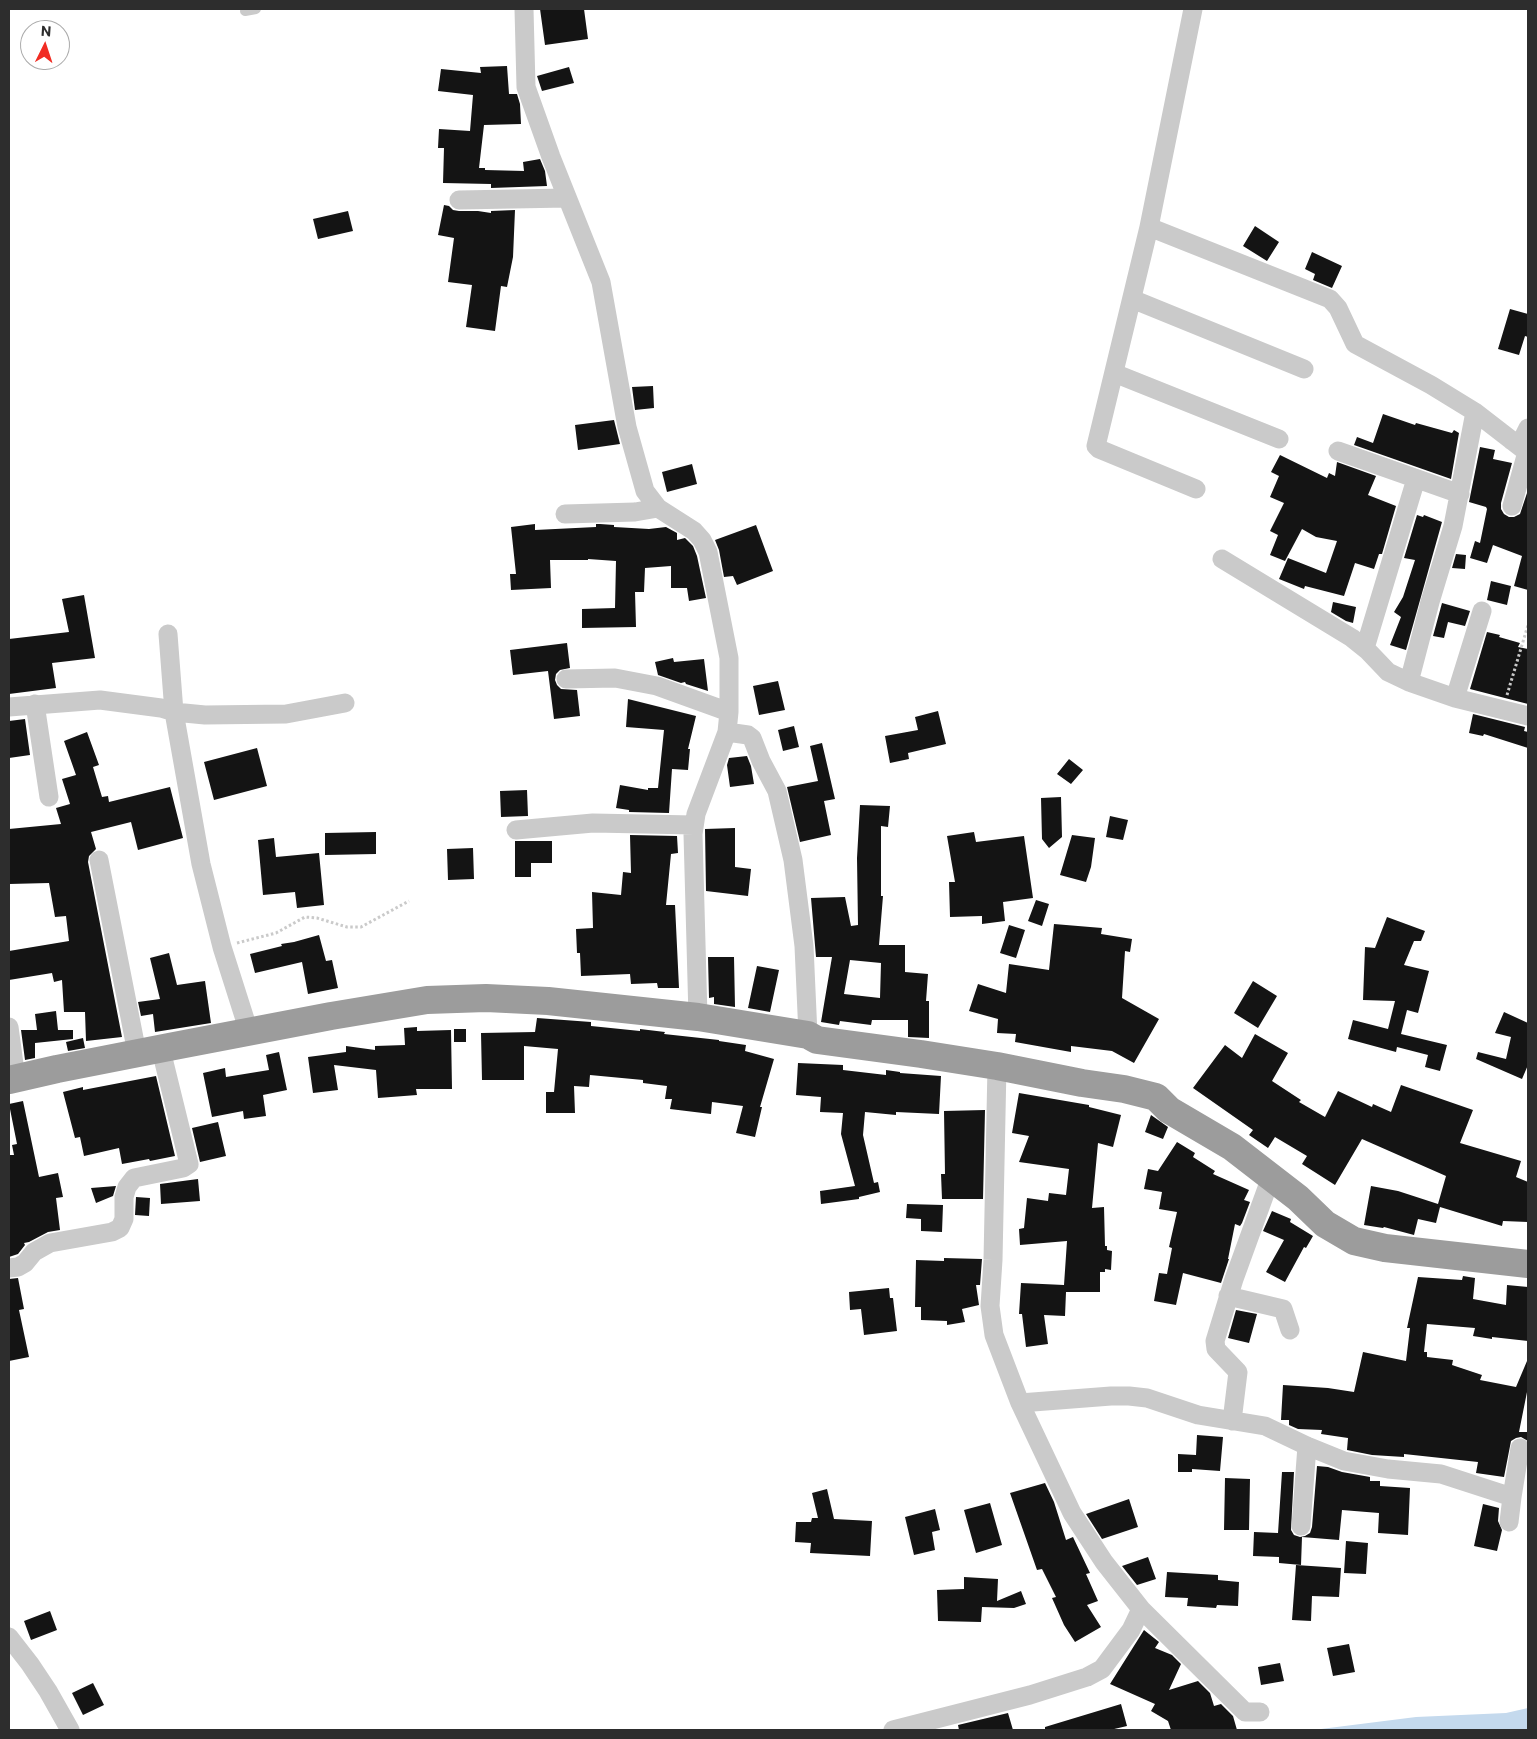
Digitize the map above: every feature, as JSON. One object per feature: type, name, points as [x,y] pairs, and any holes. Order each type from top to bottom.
[{"type":"highway","points":[[12,1080],[57,1069],[249,1032],[398,1005],[456,998],[548,1001],[698,1017],[808,1035],[817,1040],[997,1066],[1082,1083],[1124,1089],[1156,1097],[1169,1110],[1232,1147],[1298,1198],[1325,1224],[1354,1241],[1385,1248],[1528,1264]]},
{"type":"street","points":[[524,9],[526,88],[533,111],[601,282],[627,427],[645,491],[658,508],[694,532],[702,540],[708,552],[729,658],[727,732],[696,814],[694,825],[698,1017]]},
{"type":"street","points":[[1193,9],[1149,228],[1096,446],[1099,449],[1196,489]]},
{"type":"street","points":[[459,200],[567,198]]},
{"type":"street","points":[[1149,228],[1330,299],[1338,308],[1355,344],[1475,412],[1523,449]]},
{"type":"street","points":[[1132,299],[1304,369]]},
{"type":"street","points":[[1114,373],[1278,440]]},
{"type":"street","points":[[1409,682],[1451,533],[1475,412]]},
{"type":"street","points":[[1512,506],[1523,449],[1522,440],[1528,428]]},
{"type":"street","points":[[1338,450],[1460,494]]},
{"type":"street","points":[[1365,648],[1416,479]]},
{"type":"street","points":[[564,514],[635,512],[658,508]]},
{"type":"street","points":[[1222,559],[1352,638],[1365,648],[1388,672],[1409,682],[1455,698],[1528,716]]},
{"type":"street","points":[[1455,698],[1482,611]]},
{"type":"street","points":[[168,634],[174,712],[201,864],[222,947],[249,1032]]},
{"type":"street","points":[[566,679],[615,678],[657,686],[729,712]]},
{"type":"street","points":[[9,707],[100,700],[160,708],[174,712],[213,716],[286,714],[345,703]]},
{"type":"street","points":[[35,704],[49,797]]},
{"type":"street","points":[[727,732],[748,734],[752,738],[761,761],[777,791],[793,860],[803,937],[808,1035]]},
{"type":"street","points":[[516,830],[593,823],[694,825]]},
{"type":"street","points":[[9,1268],[18,1267],[34,1252],[50,1244],[112,1232],[120,1228],[124,1219],[124,1197],[127,1187],[134,1178],[183,1168],[189,1164],[149,1052],[98,860]]},
{"type":"street","points":[[9,1027],[12,1080]]},
{"type":"street","points":[[997,1066],[993,1260],[990,1306],[994,1335],[1020,1403],[1072,1513],[1104,1562],[1141,1609],[1245,1712],[1260,1712]]},
{"type":"street","points":[[1232,1421],[1237,1370],[1216,1349],[1214,1343],[1228,1296],[1270,1177]]},
{"type":"street","points":[[1228,1296],[1283,1309],[1290,1330]]},
{"type":"street","points":[[1020,1403],[1111,1396],[1138,1396],[1198,1415],[1265,1426],[1307,1446],[1344,1460],[1388,1468],[1441,1474],[1512,1496]]},
{"type":"street","points":[[1301,1526],[1307,1446]]},
{"type":"street","points":[[1510,1522],[1520,1448]]},
{"type":"street","points":[[893,1730],[1030,1695],[1087,1677],[1102,1669],[1131,1630],[1141,1609]]},
{"type":"street","points":[[9,1637],[48,1691],[70,1730]]},
{"type":"lane","points":[[245,11],[256,9]]},
{"type":"path","points":[[1503,710],[1528,625]]},
{"type":"path","points":[[222,947],[276,933],[306,917],[317,918],[347,927],[360,927],[409,901]]},
{"type":"water","points":[[1528,1708],[1528,1730],[1313,1730],[1416,1717],[1506,1713]]},
{"type":"building","points":[[540,9],[584,9],[588,39],[545,45]]},
{"type":"building","points":[[507,66],[509,94],[517,94],[520,104],[521,124],[484,125],[479,168],[485,168],[485,170],[524,171],[523,162],[540,159],[545,171],[547,186],[491,188],[491,184],[443,183],[444,148],[438,148],[439,129],[470,131],[473,95],[438,91],[441,69],[481,73],[480,67]]},
{"type":"building","points":[[569,67],[574,83],[542,91],[537,76]]},
{"type":"building","points":[[444,205],[459,211],[491,213],[491,211],[515,210],[513,257],[507,287],[501,286],[495,331],[466,327],[472,285],[448,282],[454,238],[438,235]]},
{"type":"building","points":[[348,211],[353,231],[318,239],[313,219]]},
{"type":"building","points":[[1255,226],[1279,242],[1267,261],[1243,246]]},
{"type":"building","points":[[1312,252],[1342,266],[1332,288],[1313,280],[1315,274],[1305,269]]},
{"type":"building","points":[[1510,309],[1528,314],[1528,337],[1525,336],[1519,355],[1498,349]]},
{"type":"building","points":[[653,386],[654,408],[635,410],[632,387]]},
{"type":"building","points":[[1383,414],[1415,425],[1416,423],[1452,433],[1454,430],[1459,433],[1451,479],[1354,445],[1357,437],[1373,443]]},
{"type":"building","points":[[614,420],[620,444],[578,450],[575,425]]},
{"type":"building","points":[[1480,447],[1495,450],[1493,459],[1512,463],[1501,503],[1501,509],[1504,514],[1514,517],[1520,514],[1528,490],[1528,590],[1514,586],[1522,556],[1493,545],[1487,563],[1470,558],[1475,541],[1480,543],[1487,509],[1486,507],[1469,502]]},
{"type":"building","points":[[1280,455],[1327,478],[1329,473],[1335,476],[1337,462],[1376,476],[1368,495],[1396,506],[1382,554],[1379,554],[1374,569],[1355,563],[1344,596],[1305,586],[1304,589],[1279,579],[1288,558],[1326,573],[1337,541],[1316,537],[1302,529],[1285,561],[1270,555],[1278,535],[1270,531],[1284,503],[1270,497],[1279,476],[1271,472]]},
{"type":"building","points":[[692,464],[697,484],[667,492],[662,472]]},
{"type":"building","points":[[1417,515],[1423,517],[1424,515],[1442,522],[1406,650],[1390,645],[1401,617],[1394,612],[1403,597],[1415,560],[1404,558]]},
{"type":"building","points":[[535,524],[535,530],[596,527],[596,524],[649,529],[666,527],[677,533],[677,540],[685,538],[693,546],[706,598],[689,601],[687,588],[671,588],[671,566],[645,568],[644,592],[635,592],[636,627],[582,628],[582,609],[615,608],[616,561],[588,559],[550,560],[551,588],[511,590],[510,574],[516,574],[511,527]]},
{"type":"building","points":[[756,525],[773,571],[737,585],[733,576],[724,577],[719,550],[715,540]]},
{"type":"building","points":[[1456,554],[1466,555],[1465,569],[1452,568]]},
{"type":"building","points":[[1491,581],[1511,586],[1507,605],[1487,600]]},
{"type":"building","points":[[84,595],[95,658],[52,663],[56,688],[9,694],[9,639],[69,632],[62,599]]},
{"type":"building","points":[[1333,602],[1356,607],[1353,623],[1331,612]]},
{"type":"building","points":[[1442,603],[1470,611],[1465,626],[1448,622],[1444,638],[1433,636]]},
{"type":"building","points":[[1487,632],[1520,643],[1518,647],[1528,649],[1528,704],[1470,689]]},
{"type":"building","points":[[567,643],[570,668],[560,670],[556,674],[555,680],[561,689],[577,690],[580,716],[554,719],[548,671],[513,675],[510,650]]},
{"type":"building","points":[[673,658],[674,662],[704,659],[708,691],[685,682],[681,683],[658,675],[655,662]]},
{"type":"building","points":[[778,681],[785,710],[759,715],[753,686]]},
{"type":"building","points":[[628,699],[696,716],[688,749],[690,749],[688,770],[672,769],[669,813],[629,812],[629,810],[616,808],[620,785],[648,790],[648,788],[658,788],[664,730],[626,727]]},
{"type":"building","points":[[938,711],[946,744],[908,753],[909,759],[890,763],[885,736],[918,730],[915,717]]},
{"type":"building","points":[[1473,714],[1525,727],[1524,731],[1528,732],[1528,748],[1484,734],[1483,736],[1469,733]]},
{"type":"building","points":[[25,719],[30,755],[9,758],[9,721]]},
{"type":"building","points":[[794,726],[799,747],[783,751],[778,730]]},
{"type":"building","points":[[87,732],[99,765],[93,767],[102,797],[108,796],[109,802],[170,787],[183,838],[138,850],[131,822],[91,832],[96,849],[89,856],[88,862],[122,1037],[86,1041],[85,1012],[64,1012],[62,980],[54,982],[52,973],[9,980],[9,951],[69,941],[66,916],[55,917],[49,883],[9,884],[9,829],[61,824],[56,808],[70,804],[62,779],[76,775],[64,741]]},
{"type":"building","points":[[822,743],[835,799],[824,801],[831,835],[800,842],[787,787],[818,781],[810,746]]},
{"type":"building","points":[[257,748],[267,786],[214,800],[204,762]]},
{"type":"building","points":[[747,756],[754,784],[730,787],[727,765],[729,758]]},
{"type":"building","points":[[1069,759],[1083,770],[1071,784],[1057,774]]},
{"type":"building","points":[[527,790],[528,816],[501,817],[500,791]]},
{"type":"building","points":[[1061,797],[1062,837],[1049,848],[1042,839],[1041,798]]},
{"type":"building","points":[[860,805],[890,806],[888,827],[881,826],[881,896],[883,896],[879,945],[905,945],[905,972],[928,974],[926,1001],[929,1001],[929,1038],[908,1037],[908,1020],[872,1020],[871,1025],[840,1021],[839,1025],[821,1022],[832,957],[816,957],[811,898],[845,897],[851,926],[858,925],[857,858]],"holes":[[[850,960],[881,963],[880,998],[844,994]]]},
{"type":"building","points":[[1110,816],[1128,820],[1123,840],[1106,837]]},
{"type":"building","points":[[735,828],[735,867],[751,869],[748,896],[706,891],[705,829]]},
{"type":"building","points":[[376,832],[376,854],[325,855],[325,833]]},
{"type":"building","points":[[974,832],[976,842],[1024,836],[1033,898],[1003,902],[1005,921],[982,924],[982,916],[950,917],[949,882],[955,882],[947,836]]},
{"type":"building","points":[[630,835],[677,836],[678,853],[671,854],[666,905],[675,905],[679,988],[658,988],[657,983],[631,984],[630,974],[581,976],[580,953],[577,953],[576,929],[593,928],[592,892],[621,895],[623,872],[631,873]]},
{"type":"building","points":[[1072,835],[1095,838],[1091,867],[1086,882],[1060,875]]},
{"type":"building","points":[[274,838],[276,857],[319,853],[324,905],[297,908],[295,892],[263,895],[258,840]]},
{"type":"building","points":[[515,841],[552,841],[552,863],[531,863],[531,877],[515,877]]},
{"type":"building","points":[[473,848],[474,879],[448,880],[447,849]]},
{"type":"building","points":[[1036,900],[1049,904],[1042,926],[1028,921]]},
{"type":"building","points":[[1387,917],[1425,931],[1421,941],[1414,941],[1404,965],[1429,971],[1418,1013],[1407,1010],[1401,1034],[1447,1045],[1440,1071],[1425,1067],[1428,1055],[1397,1047],[1396,1052],[1348,1039],[1353,1020],[1388,1029],[1395,1001],[1363,1000],[1365,947],[1375,948]]},
{"type":"building","points":[[1054,924],[1102,928],[1101,934],[1132,939],[1130,952],[1125,951],[1122,998],[1159,1019],[1134,1063],[1112,1051],[1071,1046],[1071,1052],[1015,1042],[1016,1034],[997,1033],[998,1019],[969,1011],[978,984],[1006,993],[1009,964],[1049,970]]},
{"type":"building","points":[[1009,925],[1025,930],[1016,958],[1000,953]]},
{"type":"building","points":[[319,935],[326,961],[332,960],[338,988],[308,994],[302,962],[255,973],[250,954]]},
{"type":"building","points":[[169,953],[177,985],[205,981],[211,1023],[155,1032],[153,1014],[141,1016],[138,1002],[160,999],[150,958]]},
{"type":"building","points":[[708,957],[734,957],[735,1007],[714,1004],[714,997],[709,998]]},
{"type":"building","points":[[757,966],[779,970],[770,1012],[748,1008]]},
{"type":"building","points":[[1253,981],[1277,996],[1258,1028],[1234,1013]]},
{"type":"building","points":[[56,1011],[58,1030],[73,1030],[73,1039],[35,1043],[35,1058],[25,1060],[21,1030],[37,1030],[35,1014]]},
{"type":"building","points":[[1504,1012],[1528,1023],[1528,1065],[1522,1079],[1476,1059],[1478,1052],[1506,1059],[1511,1037],[1495,1033]]},
{"type":"building","points":[[537,1018],[591,1022],[591,1026],[640,1031],[640,1029],[665,1032],[664,1034],[719,1040],[746,1045],[745,1051],[774,1059],[760,1107],[762,1107],[755,1137],[736,1133],[743,1106],[712,1102],[711,1114],[670,1109],[672,1099],[665,1099],[667,1086],[643,1083],[643,1080],[590,1075],[589,1087],[574,1086],[575,1113],[546,1113],[546,1092],[554,1092],[558,1049],[524,1046],[524,1080],[482,1080],[481,1033],[535,1032]]},
{"type":"building","points":[[417,1027],[417,1031],[451,1030],[452,1089],[416,1089],[417,1095],[378,1098],[376,1070],[334,1065],[338,1090],[313,1093],[308,1057],[346,1052],[346,1046],[375,1050],[375,1046],[405,1045],[404,1028]]},
{"type":"building","points":[[454,1029],[466,1029],[466,1042],[454,1042]]},
{"type":"building","points":[[1255,1034],[1288,1053],[1272,1081],[1301,1100],[1299,1102],[1325,1117],[1338,1091],[1372,1107],[1373,1104],[1391,1112],[1401,1085],[1473,1110],[1460,1143],[1521,1161],[1516,1177],[1528,1182],[1528,1222],[1503,1221],[1502,1226],[1440,1207],[1436,1223],[1418,1219],[1414,1235],[1384,1227],[1364,1225],[1371,1186],[1398,1191],[1438,1204],[1446,1176],[1362,1139],[1335,1185],[1302,1164],[1307,1156],[1275,1137],[1268,1148],[1249,1135],[1253,1130],[1193,1088],[1225,1045],[1242,1058]]},
{"type":"building","points":[[83,1038],[85,1048],[68,1051],[66,1042]]},
{"type":"building","points":[[279,1052],[287,1090],[263,1095],[266,1116],[244,1119],[243,1111],[212,1117],[203,1073],[225,1068],[226,1077],[269,1070],[266,1055]]},
{"type":"building","points":[[798,1063],[843,1065],[843,1070],[886,1075],[886,1070],[941,1076],[939,1114],[896,1112],[896,1115],[865,1112],[863,1135],[874,1183],[878,1182],[880,1192],[859,1197],[859,1199],[821,1204],[820,1191],[855,1186],[841,1134],[843,1113],[820,1112],[821,1097],[796,1095]]},
{"type":"building","points":[[156,1076],[175,1156],[122,1164],[119,1148],[84,1156],[80,1137],[75,1138],[63,1092],[83,1087],[83,1090]]},
{"type":"building","points":[[1019,1093],[1089,1105],[1089,1107],[1121,1115],[1113,1147],[1098,1143],[1092,1208],[1104,1207],[1105,1246],[1107,1246],[1107,1250],[1112,1251],[1111,1270],[1105,1269],[1105,1272],[1100,1272],[1100,1292],[1066,1292],[1065,1316],[1044,1315],[1048,1344],[1026,1347],[1022,1314],[1019,1314],[1021,1283],[1064,1285],[1067,1241],[1020,1245],[1019,1229],[1024,1228],[1027,1198],[1048,1201],[1049,1193],[1066,1195],[1069,1169],[1019,1162],[1029,1136],[1012,1133]]},
{"type":"building","points":[[23,1101],[39,1177],[58,1173],[63,1197],[56,1198],[60,1230],[48,1232],[24,1243],[25,1245],[18,1254],[9,1257],[9,1155],[14,1155],[12,1145],[17,1144],[9,1104]]},
{"type":"building","points":[[985,1110],[983,1199],[942,1199],[941,1174],[945,1174],[944,1111]]},
{"type":"building","points":[[1151,1115],[1168,1127],[1163,1139],[1145,1132]]},
{"type":"building","points":[[218,1122],[226,1156],[200,1162],[192,1128]]},
{"type":"building","points":[[1177,1142],[1195,1153],[1193,1157],[1215,1171],[1213,1174],[1249,1190],[1244,1200],[1250,1202],[1240,1226],[1235,1224],[1229,1259],[1221,1283],[1183,1273],[1176,1305],[1154,1301],[1159,1273],[1167,1274],[1172,1248],[1169,1247],[1177,1212],[1159,1209],[1162,1192],[1144,1189],[1148,1169],[1158,1171]]},
{"type":"building","points":[[198,1179],[200,1201],[161,1204],[160,1184]]},
{"type":"building","points":[[116,1186],[113,1196],[96,1203],[91,1188]]},
{"type":"building","points":[[136,1197],[150,1198],[149,1216],[135,1215]]},
{"type":"building","points":[[907,1204],[943,1205],[942,1232],[921,1231],[921,1219],[906,1218]]},
{"type":"building","points":[[1272,1211],[1291,1219],[1290,1222],[1313,1236],[1306,1248],[1304,1247],[1285,1282],[1266,1272],[1284,1240],[1263,1231]]},
{"type":"building","points":[[944,1258],[982,1259],[980,1285],[976,1285],[979,1305],[962,1309],[965,1322],[947,1325],[947,1321],[921,1320],[921,1307],[915,1307],[916,1260],[944,1261]]},
{"type":"building","points":[[1463,1276],[1475,1278],[1473,1299],[1506,1305],[1507,1285],[1528,1287],[1528,1341],[1473,1336],[1475,1328],[1427,1324],[1424,1352],[1427,1352],[1427,1357],[1453,1360],[1452,1365],[1482,1375],[1480,1380],[1516,1387],[1528,1361],[1528,1387],[1519,1432],[1528,1432],[1528,1441],[1521,1437],[1511,1441],[1504,1477],[1476,1473],[1478,1462],[1404,1454],[1404,1457],[1372,1455],[1347,1450],[1348,1438],[1321,1434],[1322,1430],[1298,1429],[1289,1425],[1289,1420],[1281,1420],[1283,1385],[1354,1392],[1363,1352],[1406,1361],[1410,1328],[1407,1328],[1418,1277],[1462,1280]]},
{"type":"building","points":[[18,1278],[24,1309],[19,1310],[29,1357],[9,1361],[9,1279]]},
{"type":"building","points":[[889,1288],[890,1298],[893,1298],[897,1331],[864,1335],[861,1309],[850,1310],[849,1292]]},
{"type":"building","points":[[1236,1310],[1257,1314],[1249,1343],[1228,1338]]},
{"type":"building","points":[[1197,1435],[1223,1437],[1220,1471],[1192,1469],[1192,1472],[1178,1472],[1178,1454],[1196,1455]]},
{"type":"building","points":[[1317,1466],[1370,1477],[1370,1481],[1380,1481],[1380,1486],[1410,1488],[1408,1535],[1378,1533],[1379,1513],[1342,1510],[1339,1540],[1302,1537],[1301,1565],[1279,1563],[1279,1557],[1253,1556],[1254,1532],[1278,1533],[1282,1472],[1294,1472],[1291,1530],[1294,1535],[1300,1537],[1310,1533]]},
{"type":"building","points":[[1225,1478],[1250,1479],[1249,1530],[1224,1530]]},
{"type":"building","points":[[1045,1483],[1054,1502],[1066,1540],[1073,1537],[1090,1573],[1086,1574],[1098,1601],[1087,1605],[1101,1627],[1075,1642],[1064,1625],[1052,1598],[1056,1597],[1042,1569],[1037,1570],[1010,1493]]},
{"type":"building","points":[[827,1489],[834,1519],[872,1521],[870,1556],[810,1553],[811,1543],[795,1542],[796,1522],[811,1522],[812,1518],[818,1518],[812,1493]]},
{"type":"building","points":[[1129,1499],[1138,1527],[1102,1539],[1086,1514]]},
{"type":"building","points":[[990,1503],[1002,1545],[976,1553],[964,1510]]},
{"type":"building","points":[[1483,1504],[1499,1508],[1498,1521],[1502,1530],[1497,1551],[1474,1546]]},
{"type":"building","points":[[935,1509],[940,1530],[932,1532],[935,1550],[914,1555],[905,1517]]},
{"type":"building","points":[[1346,1541],[1368,1543],[1366,1574],[1344,1573]]},
{"type":"building","points":[[1148,1557],[1156,1579],[1137,1585],[1122,1566]]},
{"type":"building","points":[[1296,1565],[1341,1568],[1339,1597],[1312,1596],[1311,1621],[1292,1620]]},
{"type":"building","points":[[1167,1572],[1218,1575],[1218,1580],[1239,1582],[1238,1606],[1217,1605],[1216,1608],[1187,1606],[1188,1598],[1165,1597]]},
{"type":"building","points":[[964,1577],[998,1579],[997,1601],[1021,1591],[1026,1604],[1014,1608],[982,1607],[981,1622],[938,1621],[937,1590],[964,1589]]},
{"type":"building","points":[[50,1611],[57,1630],[31,1640],[24,1621]]},
{"type":"building","points":[[1144,1630],[1159,1642],[1155,1648],[1172,1655],[1181,1664],[1169,1690],[1198,1681],[1210,1693],[1214,1706],[1221,1704],[1233,1716],[1237,1730],[1171,1730],[1168,1721],[1151,1711],[1155,1704],[1110,1684]]},
{"type":"building","points":[[1349,1644],[1355,1672],[1333,1676],[1327,1648]]},
{"type":"building","points":[[1280,1663],[1284,1681],[1261,1685],[1258,1667]]},
{"type":"building","points":[[93,1683],[104,1705],[83,1715],[72,1693]]},
{"type":"building","points":[[1121,1704],[1127,1726],[1110,1730],[1045,1730],[1045,1727]]},
{"type":"building","points":[[1008,1713],[1013,1730],[959,1730],[958,1725]]}]
